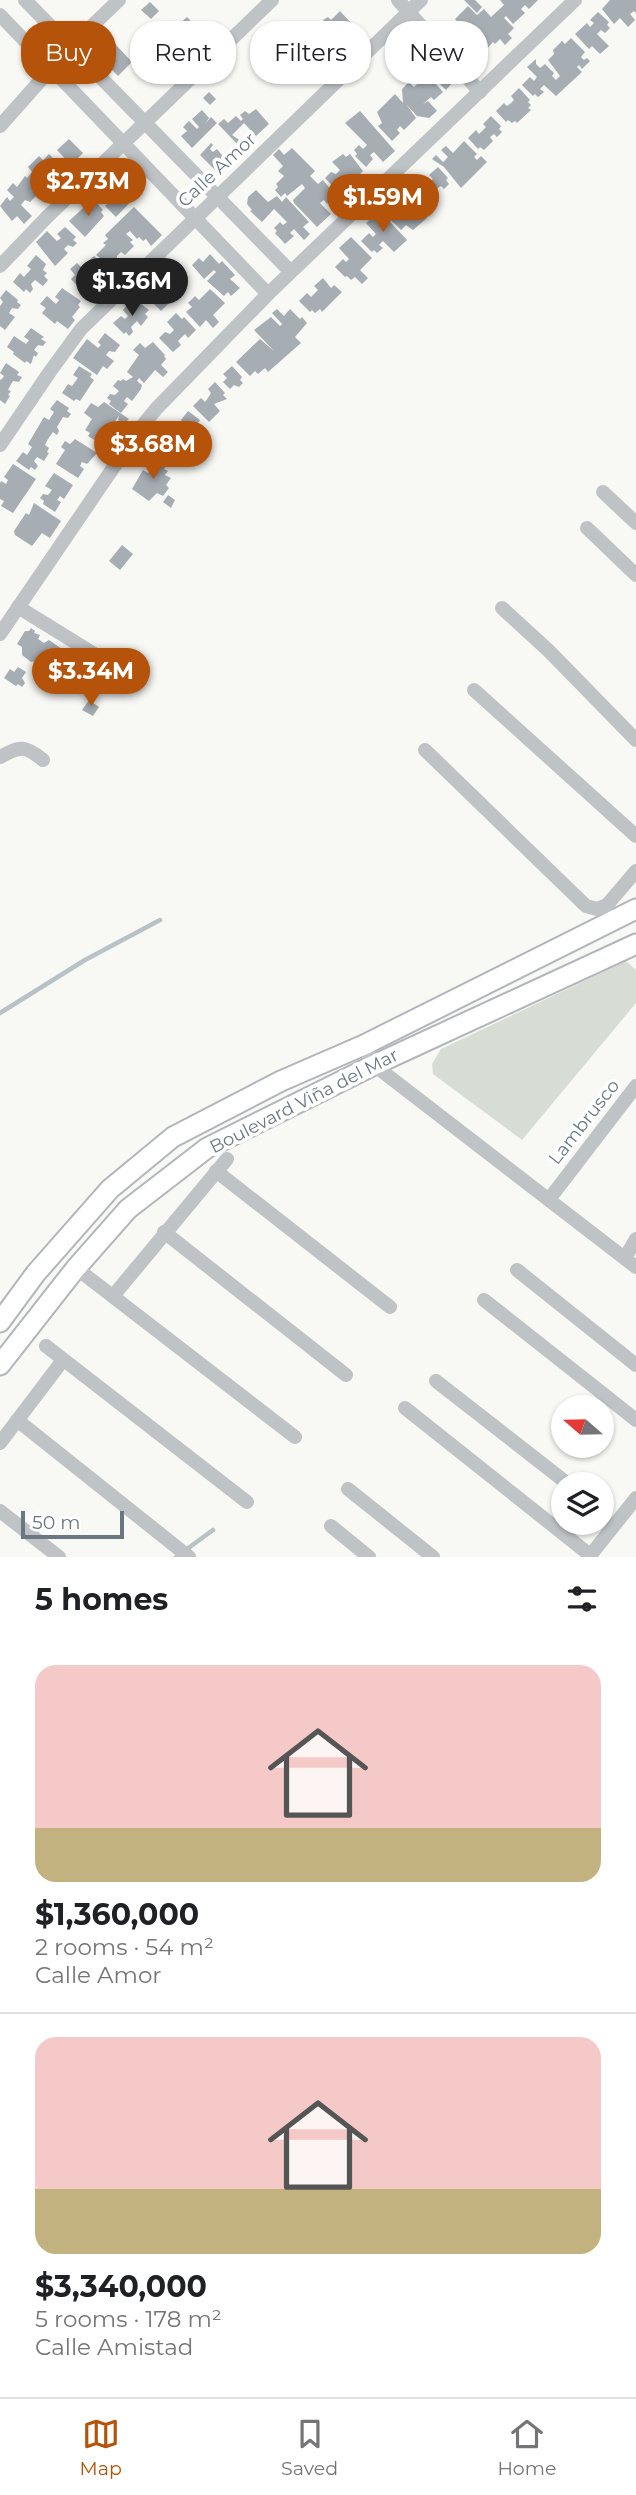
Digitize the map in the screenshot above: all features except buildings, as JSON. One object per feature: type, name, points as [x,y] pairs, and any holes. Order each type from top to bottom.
[{"type":"street","points":[[25,0],[46,21]]},
{"type":"street","points":[[98,21],[120,0]]},
{"type":"street","points":[[0,266],[20,243],[272,0]]},
{"type":"street","points":[[398,0],[480,92]]},
{"type":"street","name":"Calle Amor","points":[[0,445],[81,329],[422,0]]},
{"type":"street","points":[[0,634],[156,409],[290,271],[575,0]]},
{"type":"street","points":[[0,15],[21,36]]},
{"type":"street","points":[[0,126],[36,84]]},
{"type":"street","points":[[67,84],[268,293]]},
{"type":"street","points":[[107,84],[290,271]]},
{"type":"street","points":[[603,492],[636,523]]},
{"type":"street","points":[[587,528],[636,575]]},
{"type":"street","points":[[18,607],[107,662]]},
{"type":"street","points":[[502,608],[549,651],[636,740]]},
{"type":"street","points":[[474,690],[636,836]]},
{"type":"street","points":[[0,757],[23,748],[31,750],[43,760]]},
{"type":"street","points":[[425,750],[586,906],[597,909],[607,905],[636,872]]},
{"type":"street","name":"Boulevard Viña del Mar","points":[[0,1322],[36,1273],[110,1189],[173,1137],[281,1081],[364,1045],[636,909]]},
{"type":"street","name":"Boulevard Viña del Mar","points":[[0,1365],[76,1268],[128,1209],[207,1148],[374,1065],[636,944]]},
{"type":"street","points":[[364,1045],[374,1065],[550,1198],[630,1263],[636,1239]]},
{"type":"street","name":"Lambrusco","points":[[550,1198],[636,1086]]},
{"type":"street","points":[[113,1296],[226,1159]]},
{"type":"street","points":[[216,1171],[390,1307]]},
{"type":"street","points":[[164,1232],[346,1375]]},
{"type":"street","points":[[76,1268],[295,1437]]},
{"type":"street","points":[[517,1270],[636,1365]]},
{"type":"street","points":[[484,1300],[636,1420]]},
{"type":"street","points":[[46,1346],[247,1502]]},
{"type":"street","points":[[0,1443],[63,1360]]},
{"type":"street","points":[[436,1381],[553,1472]]},
{"type":"street","points":[[405,1408],[551,1517]]},
{"type":"street","points":[[17,1420],[189,1557]]},
{"type":"street","points":[[348,1489],[433,1557]]},
{"type":"street","points":[[572,1535],[589,1556],[636,1498]]},
{"type":"street","points":[[0,1511],[59,1557]]},
{"type":"street","points":[[331,1526],[369,1557]]},
{"type":"shaded area","points":[[626,961],[636,970],[636,1003],[522,1140],[433,1074],[432,1064],[441,1049]]},
{"type":"waterway","points":[[0,1013],[85,960],[160,920]]},
{"type":"waterway","points":[[176,1557],[213,1530]]}]
